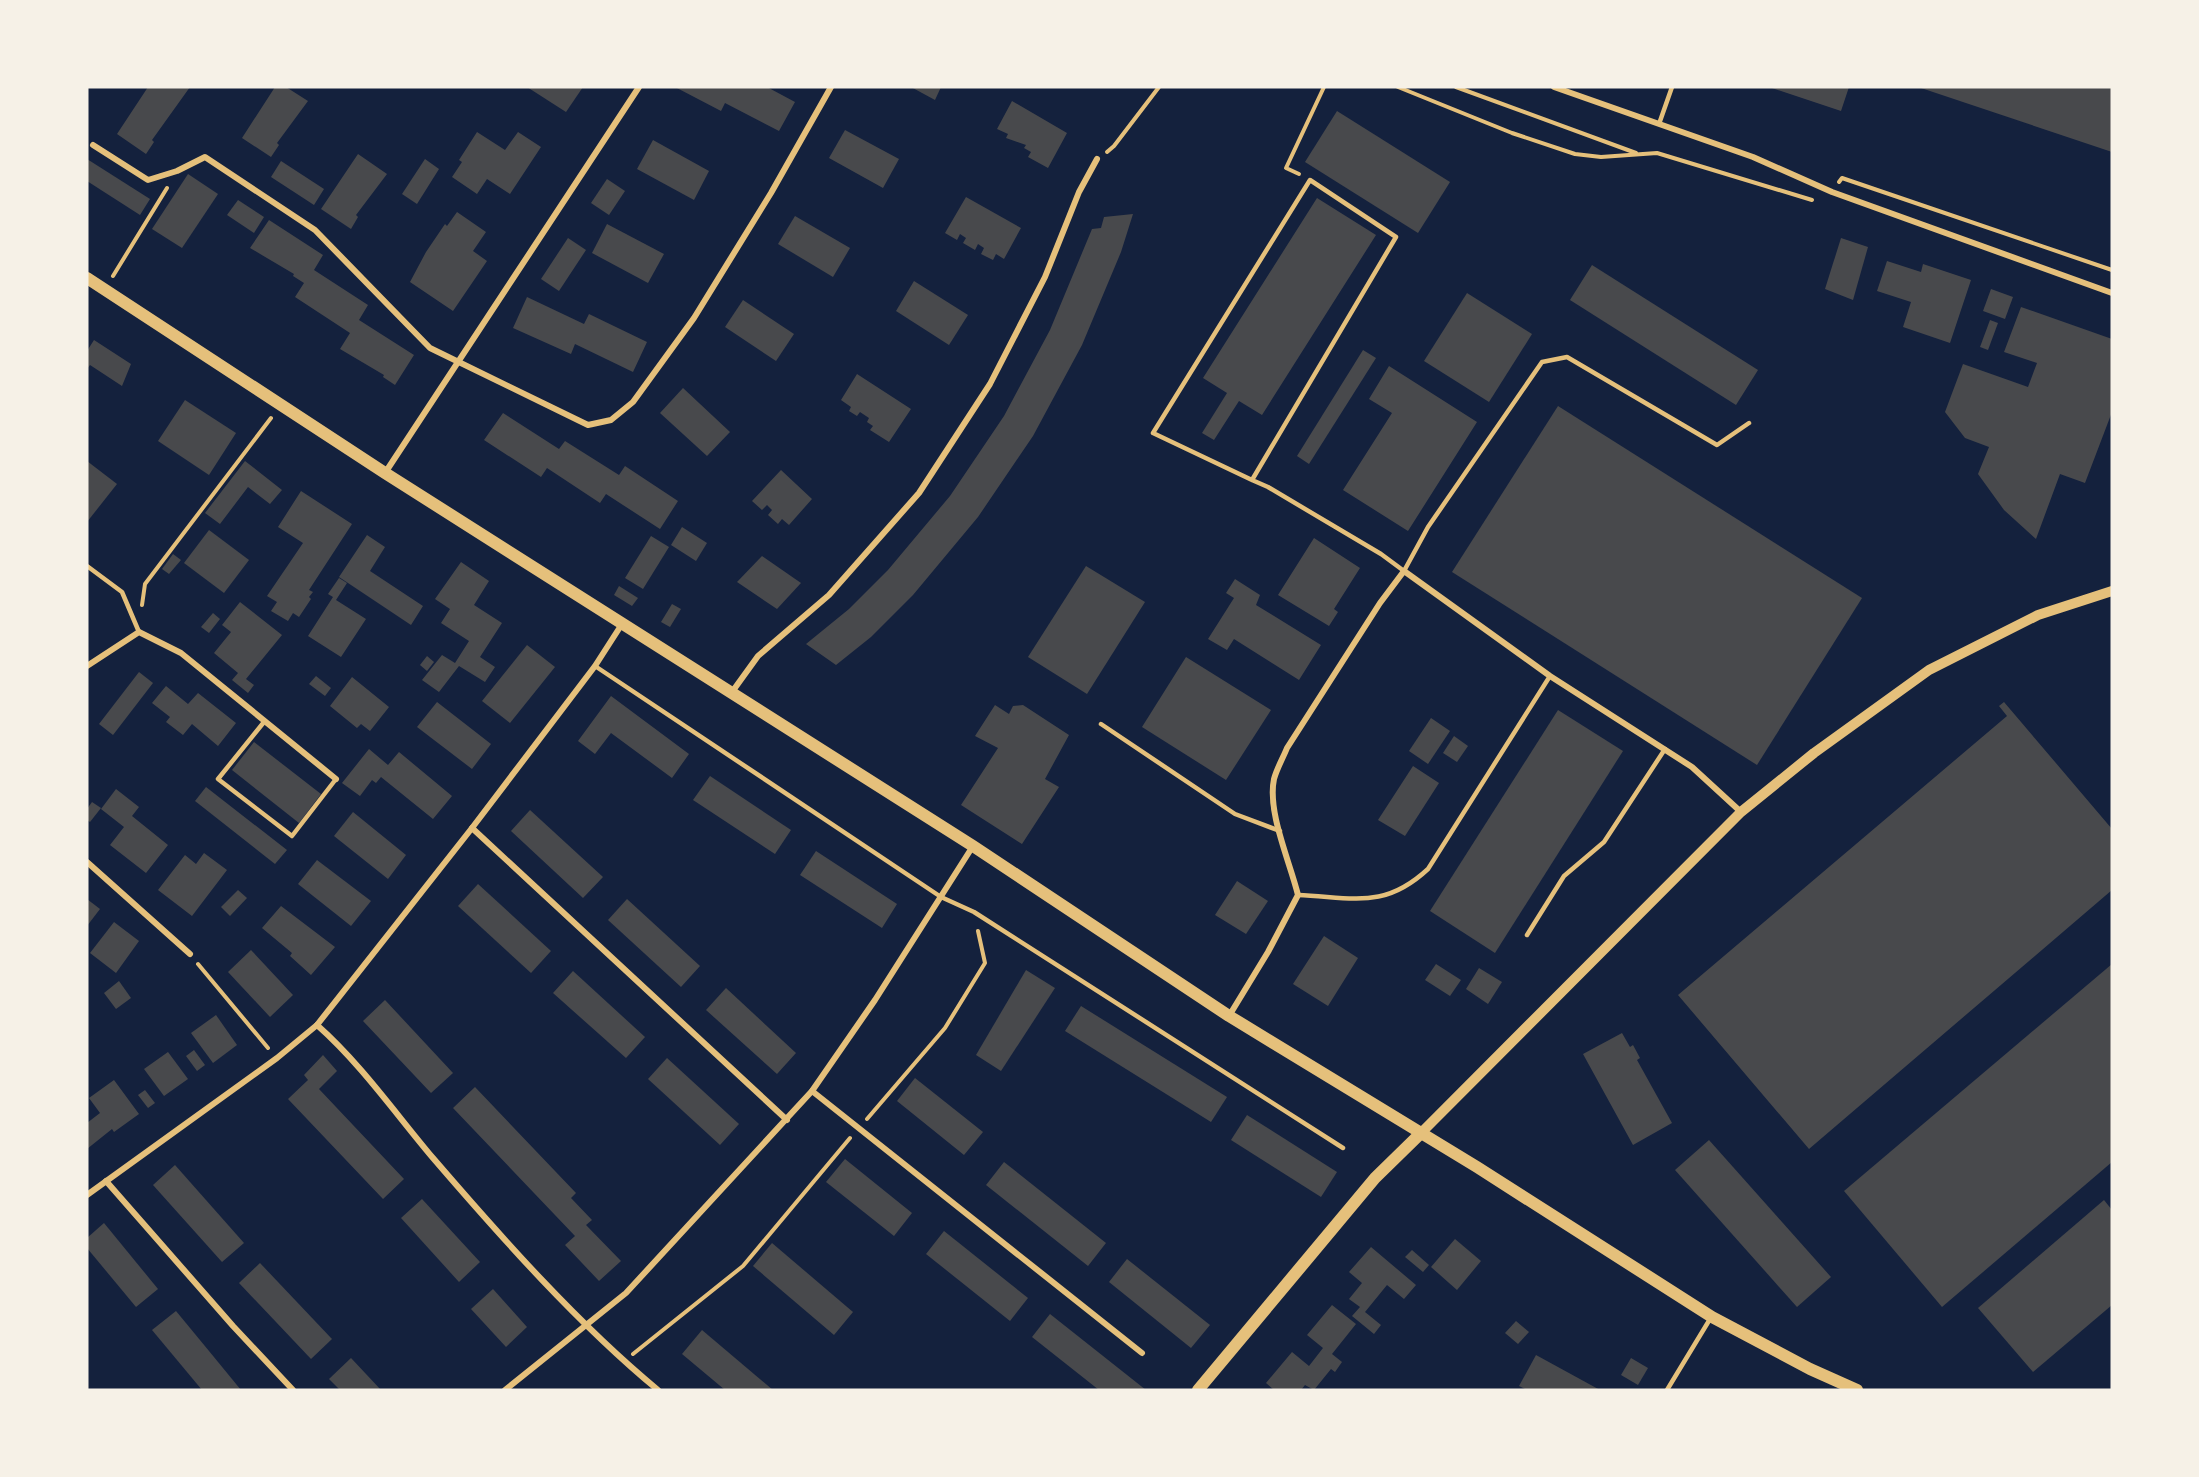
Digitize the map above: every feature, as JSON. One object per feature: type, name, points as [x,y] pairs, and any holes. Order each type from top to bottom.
[{"type":"main road","points":[[87,278],[385,473],[973,846],[1229,1016],[1477,1167],[1712,1317],[1810,1369],[1857,1390]]},
{"type":"main road","points":[[1198,1390],[1375,1178],[1420,1134]]},
{"type":"street","points":[[385,473],[639,87]]},
{"type":"street","points":[[93,145],[148,180],[177,171],[205,157],[315,230],[430,348],[588,425],[611,420],[633,402],[694,318],[771,193],[831,87]]},
{"type":"street","points":[[1554,87],[1753,157],[1832,192],[2112,293]]},
{"type":"street","points":[[732,692],[759,656],[829,596],[919,493],[990,384],[1045,277],[1079,192],[1097,159]]},
{"type":"street","points":[[1229,1016],[1268,952],[1298,895],[1280,831],[1274,779],[1287,748],[1380,603],[1404,571],[1550,675],[1692,766],[1741,813]]},
{"type":"street","points":[[1420,1134],[1741,813],[1814,753],[1929,670],[2038,615],[2112,591]]},
{"type":"street","points":[[87,1195],[277,1058],[317,1025],[472,828],[595,666],[622,624]]},
{"type":"street","points":[[87,666],[139,632],[181,653],[336,779]]},
{"type":"street","points":[[472,828],[787,1120]]},
{"type":"street","points":[[505,1390],[626,1293],[812,1091],[875,1000],[973,846]]},
{"type":"street","points":[[87,862],[190,954]]},
{"type":"street","points":[[317,1025],[341,1047],[435,1160],[586,1325],[623,1362],[658,1390]]},
{"type":"street","points":[[812,1091],[1142,1353]]},
{"type":"street","points":[[106,1181],[233,1326],[293,1390]]},
{"type":"lane","points":[[1659,124],[1672,87]]},
{"type":"lane","points":[[1252,480],[1396,237],[1310,180],[1153,433],[1252,480],[1381,554],[1404,571],[1428,527],[1542,362],[1567,357],[1717,445],[1749,423]]},
{"type":"lane","points":[[87,566],[122,592],[139,632]]},
{"type":"lane","points":[[595,666],[941,897],[974,912],[1342,1148]]},
{"type":"lane","points":[[1298,895],[1383,897],[1398,892],[1415,881],[1428,869],[1550,675]]},
{"type":"lane","points":[[264,722],[218,779],[292,836],[336,779]]},
{"type":"lane","points":[[1101,724],[1235,814],[1280,831]]},
{"type":"lane","points":[[1527,935],[1564,876],[1604,842],[1665,749]]},
{"type":"lane","points":[[1666,1390],[1712,1317]]},
{"type":"path","points":[[1097,159],[1114,146],[1159,87]]},
{"type":"path","points":[[1310,180],[1286,168],[1324,87]]},
{"type":"path","points":[[1398,87],[1512,133],[1575,154],[1600,157],[1657,153],[1825,204],[1842,178],[2112,270]]},
{"type":"path","points":[[1456,87],[1640,155]]},
{"type":"path","points":[[105,289],[177,171]]},
{"type":"path","points":[[139,632],[145,584],[280,404]]},
{"type":"path","points":[[623,1362],[743,1266],[945,1028],[985,963],[974,912]]},
{"type":"path","points":[[190,954],[277,1058]]},
{"type":"building","points":[[148,87],[190,87],[152,140],[154,142],[146,154],[117,134]]},
{"type":"building","points":[[275,87],[286,87],[308,101],[277,143],[279,145],[271,157],[242,138]]},
{"type":"building","points":[[527,87],[583,87],[566,112]]},
{"type":"building","points":[[675,87],[767,87],[795,102],[779,131],[725,103],[721,111]]},
{"type":"building","points":[[911,87],[941,87],[935,100]]},
{"type":"building","points":[[1769,87],[1849,87],[1841,111]]},
{"type":"building","points":[[1918,87],[2112,87],[2112,152]]},
{"type":"building","points":[[1012,101],[1067,133],[1048,168],[1028,157],[1031,152],[1024,148],[1026,145],[1006,138],[1008,134],[997,129]]},
{"type":"building","points":[[1337,111],[1450,182],[1418,233],[1305,162]]},
{"type":"building","points":[[845,130],[899,159],[883,188],[829,158]]},
{"type":"building","points":[[477,132],[505,150],[518,132],[541,147],[510,194],[487,179],[477,194],[452,177],[462,162],[459,160]]},
{"type":"building","points":[[653,140],[709,171],[694,200],[637,169]]},
{"type":"building","points":[[358,154],[387,174],[356,215],[358,217],[351,229],[321,209]]},
{"type":"building","points":[[87,159],[150,199],[140,215],[87,181]]},
{"type":"building","points":[[425,159],[439,169],[417,204],[402,194]]},
{"type":"building","points":[[281,161],[324,189],[314,205],[271,177]]},
{"type":"building","points":[[188,174],[218,194],[182,248],[152,229]]},
{"type":"building","points":[[607,179],[625,191],[609,215],[591,203]]},
{"type":"building","points":[[966,197],[1021,228],[1004,259],[996,254],[993,260],[981,254],[984,248],[978,244],[975,250],[963,243],[966,238],[960,234],[957,240],[945,233]]},
{"type":"building","points":[[1317,198],[1376,235],[1262,415],[1239,401],[1214,440],[1202,433],[1227,393],[1203,378]]},
{"type":"building","points":[[238,200],[264,217],[254,233],[227,215]]},
{"type":"building","points":[[457,212],[486,232],[473,251],[487,261],[453,311],[410,282],[426,252],[445,224],[447,226]]},
{"type":"building","points":[[1133,214],[1121,252],[1082,345],[1033,436],[978,517],[913,595],[871,637],[836,665],[806,644],[849,609],[888,570],[950,496],[1004,416],[1050,330],[1092,229],[1101,228],[1104,217]]},
{"type":"building","points":[[795,216],[850,248],[833,277],[778,244]]},
{"type":"building","points":[[269,220],[323,255],[314,270],[368,305],[359,320],[414,355],[395,385],[383,377],[384,375],[340,349],[350,333],[295,297],[304,283],[293,276],[294,274],[250,248]]},
{"type":"building","points":[[607,224],[664,254],[648,283],[592,253]]},
{"type":"building","points":[[568,238],[586,250],[559,291],[541,279]]},
{"type":"building","points":[[1841,238],[1868,247],[1853,300],[1825,289]]},
{"type":"building","points":[[1887,261],[1921,272],[1923,264],[1971,280],[1950,343],[1903,327],[1911,302],[1877,291]]},
{"type":"building","points":[[1592,265],[1758,370],[1736,405],[1570,300]]},
{"type":"building","points":[[914,281],[968,315],[949,345],[896,311]]},
{"type":"building","points":[[1991,289],[2013,297],[2005,319],[1983,311]]},
{"type":"building","points":[[1467,293],[1532,334],[1489,402],[1424,361]]},
{"type":"building","points":[[527,297],[584,324],[589,314],[647,342],[633,372],[575,344],[571,354],[513,328]]},
{"type":"building","points":[[743,300],[794,334],[776,361],[725,327]]},
{"type":"building","points":[[2021,307],[2112,339],[2112,412],[2085,483],[2060,474],[2036,539],[2004,510],[1978,474],[1989,447],[1965,438],[1945,412],[1963,364],[2028,387],[2037,363],[2004,352]]},
{"type":"building","points":[[1990,320],[1998,323],[1988,350],[1980,347]]},
{"type":"building","points":[[94,340],[131,364],[122,386],[90,365],[87,369],[87,351]]},
{"type":"building","points":[[1363,350],[1376,358],[1309,464],[1297,456]]},
{"type":"building","points":[[1389,366],[1477,422],[1408,531],[1343,490],[1392,413],[1369,399]]},
{"type":"building","points":[[857,374],[911,409],[889,442],[870,430],[873,426],[867,422],[869,418],[860,412],[857,416],[849,411],[851,407],[841,400]]},
{"type":"building","points":[[683,388],[730,432],[707,456],[660,413]]},
{"type":"building","points":[[185,400],[236,433],[209,475],[158,441]]},
{"type":"building","points":[[1558,406],[1862,598],[1757,765],[1452,572]]},
{"type":"building","points":[[503,413],[559,449],[565,441],[619,475],[625,466],[678,501],[660,529],[606,494],[600,503],[547,468],[541,477],[484,440]]},
{"type":"building","points":[[87,461],[117,484],[87,522]]},
{"type":"building","points":[[245,461],[282,490],[270,504],[248,487],[220,524],[205,513]]},
{"type":"building","points":[[781,470],[812,499],[789,525],[782,519],[778,524],[768,515],[772,510],[767,505],[762,510],[752,501]]},
{"type":"building","points":[[301,491],[352,524],[309,590],[313,592],[309,597],[311,599],[299,617],[293,613],[288,621],[271,611],[277,602],[267,596],[303,543],[278,527]]},
{"type":"building","points":[[682,527],[707,543],[696,561],[671,545]]},
{"type":"building","points":[[209,530],[249,560],[224,593],[184,563]]},
{"type":"building","points":[[367,535],[385,547],[370,571],[423,606],[411,625],[339,577]]},
{"type":"building","points":[[651,536],[669,547],[643,589],[625,578]]},
{"type":"building","points":[[1314,538],[1360,568],[1334,609],[1338,612],[1329,626],[1278,595]]},
{"type":"building","points":[[173,554],[181,560],[169,574],[162,569]]},
{"type":"building","points":[[762,556],[801,583],[777,609],[737,582]]},
{"type":"building","points":[[461,562],[489,581],[474,605],[502,623],[480,657],[495,667],[485,682],[459,666],[439,692],[422,680],[442,655],[455,663],[469,641],[441,623],[450,609],[435,599]]},
{"type":"building","points":[[1086,566],[1145,602],[1087,694],[1028,657]]},
{"type":"building","points":[[339,578],[347,583],[336,600],[366,619],[341,657],[308,636],[333,597],[328,594]]},
{"type":"building","points":[[1235,579],[1260,595],[1256,605],[1321,645],[1299,680],[1234,639],[1227,650],[1208,639],[1234,598],[1226,593]]},
{"type":"building","points":[[619,586],[638,598],[632,606],[614,595]]},
{"type":"building","points":[[240,602],[282,635],[246,679],[254,685],[248,693],[232,680],[238,673],[214,653],[231,632],[222,625]]},
{"type":"building","points":[[672,604],[681,609],[670,627],[661,622]]},
{"type":"building","points":[[213,613],[220,619],[209,633],[201,627]]},
{"type":"building","points":[[527,645],[555,667],[510,723],[482,701]]},
{"type":"building","points":[[427,656],[434,662],[427,671],[420,665]]},
{"type":"building","points":[[1186,657],[1271,710],[1226,780],[1142,727]]},
{"type":"building","points":[[139,672],[153,683],[113,735],[99,724]]},
{"type":"building","points":[[316,676],[331,688],[325,696],[309,684]]},
{"type":"building","points":[[352,677],[389,707],[370,731],[361,724],[357,728],[330,706]]},
{"type":"building","points":[[166,686],[188,704],[198,693],[236,723],[218,746],[192,724],[183,735],[166,722],[170,717],[152,703]]},
{"type":"building","points":[[611,696],[689,754],[672,778],[611,733],[595,754],[578,741]]},
{"type":"building","points":[[437,702],[491,744],[472,769],[417,727]]},
{"type":"building","points":[[2004,702],[2112,829],[2112,890],[1809,1149],[1678,995],[2007,716],[1999,706]]},
{"type":"building","points":[[995,705],[1009,714],[1013,706],[1023,705],[1069,735],[1045,779],[1059,787],[1022,844],[961,805],[998,748],[975,736]]},
{"type":"building","points":[[1558,710],[1623,751],[1495,953],[1430,911]]},
{"type":"building","points":[[1431,718],[1450,731],[1428,764],[1409,751]]},
{"type":"building","points":[[1454,736],[1468,746],[1457,762],[1443,753]]},
{"type":"building","points":[[254,742],[321,794],[299,823],[232,770]]},
{"type":"building","points":[[369,749],[388,765],[399,752],[452,796],[433,819],[381,777],[376,783],[372,780],[360,796],[342,783]]},
{"type":"building","points":[[1413,766],[1439,783],[1405,836],[1378,820]]},
{"type":"building","points":[[710,776],[791,830],[775,854],[693,800]]},
{"type":"building","points":[[206,787],[287,850],[275,864],[195,801]]},
{"type":"building","points":[[116,789],[139,807],[132,816],[168,845],[146,873],[110,845],[124,827],[101,809]]},
{"type":"building","points":[[92,802],[101,808],[90,822],[87,820],[87,809]]},
{"type":"building","points":[[530,810],[603,877],[583,898],[511,831]]},
{"type":"building","points":[[353,812],[406,855],[388,879],[334,836]]},
{"type":"building","points":[[816,851],[897,904],[882,928],[800,875]]},
{"type":"building","points":[[204,853],[227,870],[192,916],[158,890],[185,855],[196,864]]},
{"type":"building","points":[[317,860],[371,901],[351,926],[298,884]]},
{"type":"building","points":[[1237,881],[1268,901],[1246,934],[1215,915]]},
{"type":"building","points":[[478,884],[551,951],[531,973],[458,906]]},
{"type":"building","points":[[238,890],[247,898],[230,916],[221,907]]},
{"type":"building","points":[[87,899],[100,909],[87,926]]},
{"type":"building","points":[[627,899],[700,966],[681,987],[608,920]]},
{"type":"building","points":[[281,906],[335,947],[311,975],[290,956],[292,953],[262,928]]},
{"type":"building","points":[[114,922],[139,941],[116,973],[90,953]]},
{"type":"building","points":[[1324,936],[1358,958],[1328,1006],[1293,984]]},
{"type":"building","points":[[251,950],[293,995],[270,1017],[228,972]]},
{"type":"building","points":[[1436,964],[1461,980],[1450,996],[1425,980]]},
{"type":"building","points":[[2112,964],[2112,1162],[1942,1307],[1844,1191]]},
{"type":"building","points":[[1479,968],[1502,982],[1488,1004],[1466,989]]},
{"type":"building","points":[[1026,970],[1055,988],[1001,1071],[976,1055]]},
{"type":"building","points":[[573,971],[645,1037],[626,1058],[553,993]]},
{"type":"building","points":[[119,981],[131,998],[116,1009],[104,993]]},
{"type":"building","points":[[726,988],[796,1053],[777,1074],[706,1010]]},
{"type":"building","points":[[385,1000],[453,1073],[431,1093],[363,1021]]},
{"type":"building","points":[[1081,1006],[1227,1097],[1211,1122],[1065,1031]]},
{"type":"building","points":[[216,1015],[237,1045],[213,1063],[191,1033]]},
{"type":"building","points":[[1622,1033],[1630,1047],[1633,1045],[1640,1058],[1637,1060],[1672,1123],[1633,1145],[1583,1054]]},
{"type":"building","points":[[194,1050],[205,1065],[197,1071],[186,1056]]},
{"type":"building","points":[[168,1052],[188,1079],[164,1096],[144,1069]]},
{"type":"building","points":[[323,1055],[337,1071],[319,1089],[404,1179],[383,1199],[288,1099],[308,1080],[304,1075]]},
{"type":"building","points":[[667,1058],[739,1124],[720,1145],[648,1079]]},
{"type":"building","points":[[915,1078],[983,1132],[964,1155],[897,1101]]},
{"type":"building","points":[[114,1080],[139,1114],[114,1132],[112,1129],[87,1149],[87,1123],[100,1113],[89,1098]]},
{"type":"building","points":[[475,1087],[576,1193],[571,1198],[592,1220],[586,1225],[621,1261],[599,1281],[565,1245],[575,1236],[453,1108]]},
{"type":"building","points":[[145,1090],[155,1103],[148,1108],[138,1095]]},
{"type":"building","points":[[1247,1115],[1337,1172],[1321,1197],[1231,1140]]},
{"type":"building","points":[[1709,1140],[1831,1277],[1797,1307],[1675,1170]]},
{"type":"building","points":[[845,1159],[912,1213],[894,1236],[826,1182]]},
{"type":"building","points":[[1004,1162],[1106,1243],[1088,1266],[986,1185]]},
{"type":"building","points":[[175,1165],[244,1243],[222,1262],[153,1185]]},
{"type":"building","points":[[422,1199],[480,1262],[459,1282],[401,1218]]},
{"type":"building","points":[[2104,1200],[2112,1210],[2112,1305],[2033,1372],[1978,1308]]},
{"type":"building","points":[[104,1223],[158,1289],[136,1307],[87,1248],[87,1238]]},
{"type":"building","points":[[944,1231],[1028,1298],[1010,1321],[926,1254]]},
{"type":"building","points":[[1455,1239],[1481,1261],[1457,1290],[1431,1267]]},
{"type":"building","points":[[772,1243],[853,1312],[834,1335],[753,1266]]},
{"type":"building","points":[[1371,1247],[1416,1285],[1404,1299],[1387,1285],[1365,1312],[1381,1325],[1374,1334],[1352,1316],[1360,1307],[1349,1299],[1362,1283],[1349,1272]]},
{"type":"building","points":[[1412,1250],[1429,1265],[1423,1272],[1405,1257]]},
{"type":"building","points":[[1127,1259],[1210,1325],[1191,1348],[1109,1282]]},
{"type":"building","points":[[260,1263],[332,1339],[311,1359],[239,1283]]},
{"type":"building","points":[[493,1289],[527,1327],[506,1347],[471,1309]]},
{"type":"building","points":[[1332,1305],[1356,1324],[1332,1354],[1342,1362],[1335,1372],[1331,1369],[1314,1390],[1305,1385],[1301,1390],[1274,1390],[1266,1383],[1292,1352],[1309,1366],[1323,1348],[1307,1335]]},
{"type":"building","points":[[176,1311],[241,1390],[202,1390],[152,1330]]},
{"type":"building","points":[[1050,1314],[1146,1390],[1099,1390],[1032,1337]]},
{"type":"building","points":[[1516,1321],[1529,1332],[1518,1344],[1505,1333]]},
{"type":"building","points":[[702,1330],[773,1390],[725,1390],[682,1354]]},
{"type":"building","points":[[1536,1355],[1600,1390],[1527,1390],[1519,1386]]},
{"type":"building","points":[[351,1358],[381,1390],[340,1390],[329,1379]]},
{"type":"building","points":[[1631,1358],[1648,1368],[1638,1385],[1621,1375]]}]
